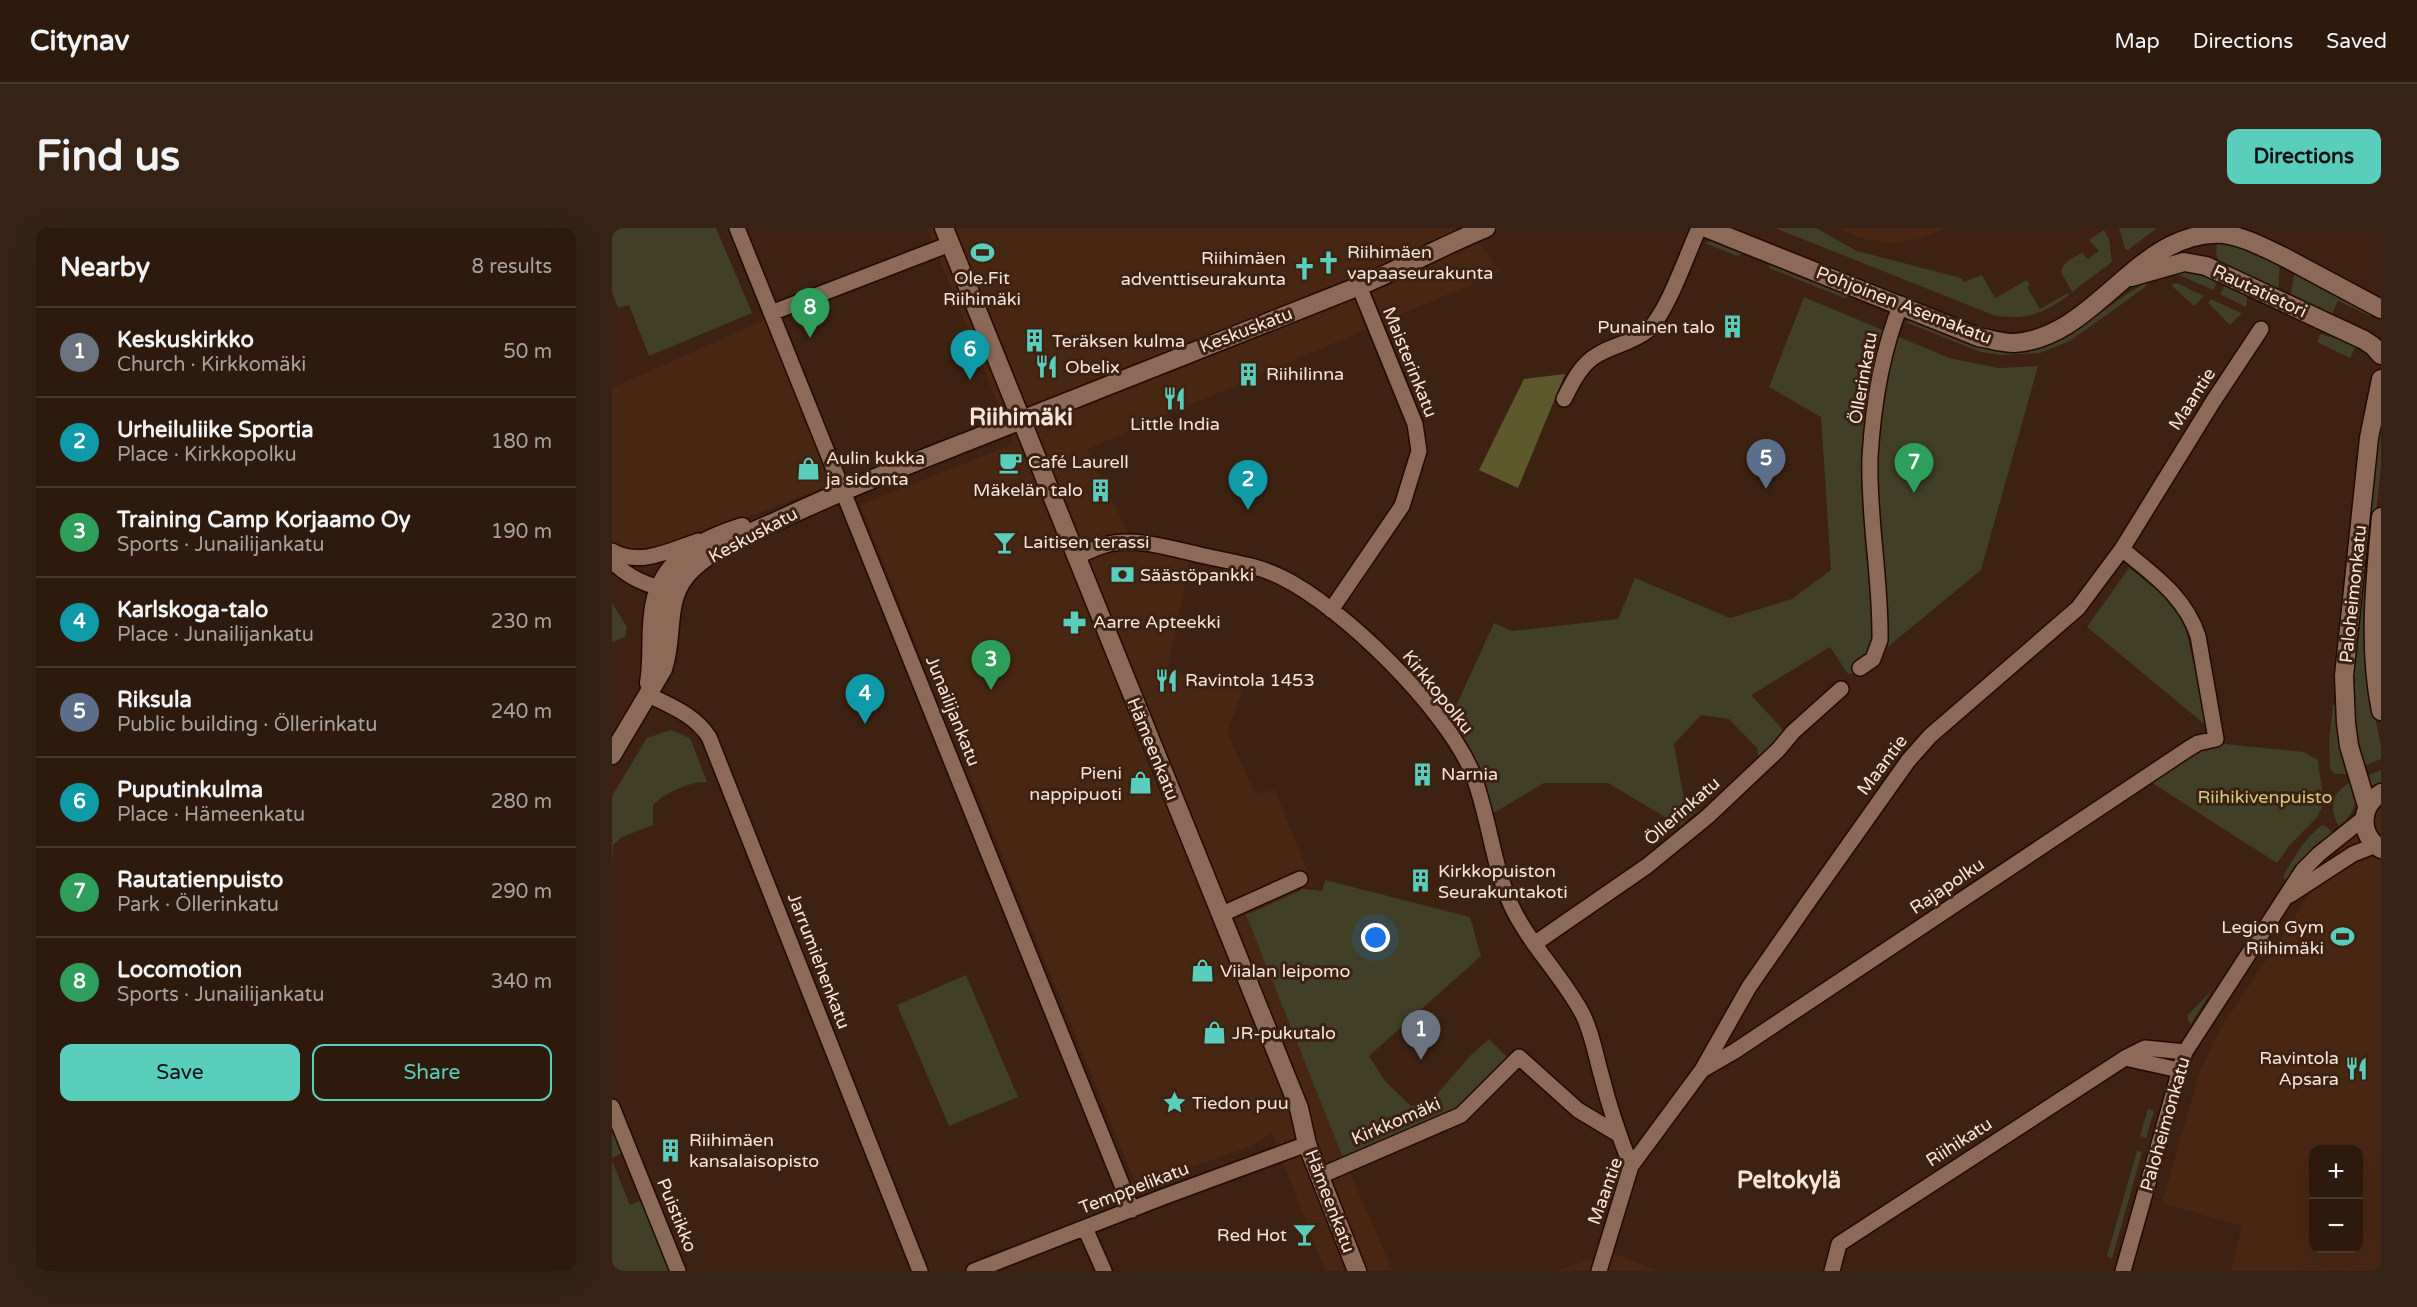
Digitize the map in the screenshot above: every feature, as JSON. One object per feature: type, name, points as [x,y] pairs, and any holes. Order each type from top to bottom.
[{"type":"street","name":"Junailijankatu","points":[[737,228],[1132,1209]]},
{"type":"street","name":"Keskuskatu","points":[[667,584],[693,569],[715,551],[843,491],[1021,418],[1359,286],[1460,233],[1486,228]]},
{"type":"street","points":[[1564,399],[1584,366],[1596,355],[1630,341],[1647,331],[1658,318],[1699,228]]},
{"type":"street","name":"Pohjoinen Asemakatu","points":[[1706,228],[1901,304],[1978,337],[2002,342],[2016,343],[2049,334],[2127,278]]},
{"type":"street","name":"Rautatietori","points":[[2127,278],[2160,249],[2210,234],[2226,234],[2260,246],[2381,309]]},
{"type":"street","points":[[771,313],[947,236]]},
{"type":"street","name":"Hämeenkatu","points":[[947,236],[1299,1108],[1308,1144],[1357,1271]]},
{"type":"street","name":"Rautatietori","points":[[2127,278],[2175,264],[2196,262],[2219,270],[2364,340],[2381,355]]},
{"type":"street","name":"Maisterinkatu","points":[[1331,610],[1402,506],[1419,451],[1415,424],[1359,286]]},
{"type":"street","name":"Öllerinkatu","points":[[1860,668],[1873,659],[1880,640],[1870,457],[1880,380],[1893,324],[1901,304]]},
{"type":"street","name":"Maantie","points":[[1599,1271],[1631,1166],[1702,1070],[1749,987],[1908,761],[1943,724],[2078,608],[2122,549],[2214,400],[2261,329]]},
{"type":"street","name":"Paloheimonkatu","points":[[2123,1271],[2185,1052],[2288,897],[2303,870],[2366,812],[2349,746],[2344,676],[2368,438],[2381,379]]},
{"type":"street","name":"Keskuskatu","points":[[667,584],[684,554],[713,536],[804,508]]},
{"type":"street","name":"Paloheimonkatu","points":[[2381,517],[2373,616],[2381,711]]},
{"type":"street","points":[[612,551],[628,557],[643,559],[713,536]]},
{"type":"street","name":"Kirkkopolku","points":[[1076,557],[1106,544],[1135,543],[1251,566],[1284,578],[1315,597],[1391,664],[1454,738],[1479,792],[1510,902],[1523,929],[1567,989],[1591,1034],[1618,1134],[1631,1166]]},
{"type":"street","name":"Rajapolku","points":[[1702,1070],[1735,1052],[2188,749],[2198,743],[2216,739],[2198,636],[2193,622],[2180,600],[2168,587],[2122,549]]},
{"type":"street","points":[[612,755],[665,662],[669,617],[667,584],[643,559]]},
{"type":"street","points":[[612,561],[629,576],[667,584]]},
{"type":"street","name":"Öllerinkatu","points":[[1534,944],[1647,866],[1707,818],[1778,750],[1793,732],[1841,689]]},
{"type":"street","name":"Jarrumiehenkatu","points":[[647,694],[683,711],[709,736],[920,1271]]},
{"type":"street","points":[[2378,847],[2368,836],[2366,812],[2381,793]]},
{"type":"street","name":"Paloheimonkatu","points":[[2288,897],[2353,854],[2378,847]]},
{"type":"street","points":[[1220,915],[1300,879]]},
{"type":"street","name":"Riihikatu","points":[[1832,1271],[1839,1244],[2125,1058],[2145,1048],[2185,1052]]},
{"type":"street","name":"Kirkkomäki","points":[[1320,1176],[1461,1115],[1519,1057],[1578,1110],[1618,1134]]},
{"type":"street","points":[[2125,1058],[2179,1070]]},
{"type":"street","name":"Puistikko","points":[[612,1107],[678,1271]]},
{"type":"street","name":"Temppelikatu","points":[[974,1271],[1308,1144]]},
{"type":"street","points":[[1084,1228],[1104,1271]]},
{"type":"shaded area","points":[[927,228],[1469,228],[1500,272],[1087,449],[1136,549],[1190,561],[1167,671],[1243,689],[1227,732],[1255,794],[1275,790],[1313,885],[1246,915],[1343,1158],[1393,1271],[1325,1271],[1272,1133],[1253,1145],[1137,1187],[860,505],[1014,444]]},
{"type":"shaded area","points":[[1837,228],[1946,228],[1920,239],[1890,243],[1861,238]]},
{"type":"shaded area","points":[[766,319],[835,484],[645,555],[612,545],[612,388]]},
{"type":"shaded area","points":[[1565,374],[1518,488],[1479,470],[1524,379]]},
{"type":"shaded area","points":[[2381,787],[2381,1266],[2379,1271],[2231,1271],[2242,1226],[2162,1203],[2200,1071],[2219,1031]]},
{"type":"shaded area","points":[[1611,1252],[1657,1271],[1557,1271]]},
{"type":"green space","points":[[612,228],[716,228],[752,313],[649,356],[629,305],[618,308],[612,292]]},
{"type":"green space","points":[[1775,228],[1816,228],[1857,251],[1961,278],[1964,282],[1982,275],[1995,298],[2027,280],[2030,285],[2027,287],[2040,309],[2068,293],[2069,295],[2033,314],[2015,317],[1993,315]]},
{"type":"green space","points":[[2119,228],[2157,228],[2128,250],[2125,249]]},
{"type":"green space","points":[[2104,230],[2109,239],[2112,262],[2072,292],[2061,272],[2062,268],[2069,260],[2082,253],[2088,259],[2099,251],[2089,240]]},
{"type":"green space","points":[[1710,241],[1743,253],[1737,256],[1705,243]]},
{"type":"green space","points":[[2217,241],[2234,243],[2280,264],[2278,292],[2219,262],[2216,254]]},
{"type":"green space","points":[[1769,262],[1852,296],[1844,298],[1769,268]]},
{"type":"green space","points":[[2180,270],[2215,276],[2216,285],[2213,290],[2179,275]]},
{"type":"green space","points":[[2295,271],[2372,311],[2370,316],[2338,301],[2332,314],[2364,329],[2362,333],[2290,297]]},
{"type":"green space","points":[[2150,281],[2144,288],[2070,341],[2040,353],[2001,355],[1981,352],[1905,322],[1913,320],[1989,347],[2027,350],[2047,346],[2066,337],[2127,294]]},
{"type":"green space","points":[[2227,281],[2248,291],[2246,307],[2220,294]]},
{"type":"green space","points":[[2176,283],[2204,296],[2194,306],[2171,285]]},
{"type":"green space","points":[[1804,297],[1949,358],[1998,368],[2038,366],[1981,570],[1885,649],[1879,659],[1865,670],[1848,674],[1830,647],[1751,695],[1787,734],[1759,762],[1757,748],[1729,719],[1701,715],[1674,744],[1683,794],[1697,811],[1680,826],[1608,783],[1544,783],[1492,814],[1475,760],[1450,719],[1494,623],[1512,631],[1618,619],[1635,578],[1730,618],[1792,599],[1831,570],[1821,417],[1769,387]]},
{"type":"green space","points":[[2211,299],[2241,314],[2230,325],[2208,303]]},
{"type":"green space","points":[[2320,334],[2357,344],[2350,358],[2317,342]]},
{"type":"green space","points":[[2381,404],[2381,466],[2367,598],[2373,706],[2381,759],[2361,767],[2349,698]]},
{"type":"green space","points":[[2129,568],[2160,592],[2184,622],[2208,727],[2087,627]]},
{"type":"green space","points":[[612,603],[627,627],[625,637],[612,642]]},
{"type":"green space","points":[[2333,705],[2337,705],[2350,774],[2335,774],[2330,769],[2329,741]]},
{"type":"green space","points":[[671,730],[690,738],[707,782],[693,783],[678,789],[653,805],[653,825],[622,837],[613,845],[612,866],[612,796],[647,738]]},
{"type":"green space","name":"Riihikivenpuisto","points":[[2225,744],[2304,752],[2318,760],[2322,808],[2317,817],[2290,845],[2277,863],[2149,781],[2202,748]]},
{"type":"green space","points":[[2381,770],[2381,782],[2369,787],[2365,777]]},
{"type":"green space","points":[[2353,781],[2356,795],[2354,806],[2349,816],[2339,826],[2333,812],[2334,800],[2341,789]]},
{"type":"green space","points":[[2322,825],[2332,833],[2286,880],[2283,877],[2295,856],[2310,836]]},
{"type":"green space","points":[[1325,880],[1470,917],[1481,956],[1369,1056],[1385,1081],[1411,1106],[1432,1100],[1470,1056],[1489,1039],[1509,1059],[1459,1110],[1343,1158],[1246,915],[1304,889],[1322,891]]},
{"type":"green space","points":[[966,975],[1018,1097],[949,1126],[897,1005]]},
{"type":"green space","points":[[2212,990],[2191,1024],[2188,1021],[2188,1015]]},
{"type":"green space","points":[[2148,1109],[2154,1111],[2146,1138],[2140,1136]]},
{"type":"green space","points":[[612,1117],[626,1151],[612,1158]]},
{"type":"green space","points":[[2137,1151],[2142,1152],[2112,1259],[2107,1256]]},
{"type":"green space","points":[[612,1161],[630,1205],[645,1199],[674,1271],[612,1271]]},
{"type":"place","name":"Ole.Fit Riihimäki","points":[[982,252]]},
{"type":"place","name":"Riihimäen vapaaseurakunta","points":[[1329,262]]},
{"type":"place","name":"Riihimäen adventtiseurakunta","points":[[1304,268]]},
{"type":"place","name":"Punainen talo","points":[[1733,327]]},
{"type":"place","name":"Locomotion","points":[[810,338]]},
{"type":"place","name":"Teräksen kulma","points":[[1034,341]]},
{"type":"place","name":"Obelix","points":[[1047,367]]},
{"type":"place","name":"Riihilinna","points":[[1248,374]]},
{"type":"place","name":"Puputinkulma","points":[[970,380]]},
{"type":"place","name":"Little India","points":[[1175,398]]},
{"type":"place","name":"Café Laurell","points":[[1010,462]]},
{"type":"place","name":"Aulin kukka ja sidonta","points":[[808,468]]},
{"type":"place","name":"Riksula","points":[[1766,489]]},
{"type":"place","name":"Mäkelän talo","points":[[1101,490]]},
{"type":"place","name":"Rautatienpuisto","points":[[1914,493]]},
{"type":"place","name":"Urheiluliike Sportia","points":[[1248,510]]},
{"type":"place","name":"Laitisen terassi","points":[[1005,542]]},
{"type":"place","name":"Säästöpankki","points":[[1122,575]]},
{"type":"place","name":"Aarre Apteekki","points":[[1075,622]]},
{"type":"place","name":"Ravintola 1453","points":[[1167,680]]},
{"type":"place","name":"Training Camp Korjaamo Oy","points":[[991,690]]},
{"type":"place","name":"Karlskoga-talo","points":[[865,724]]},
{"type":"place","name":"Narnia","points":[[1423,774]]},
{"type":"place","name":"Pieni nappipuoti","points":[[1140,783]]},
{"type":"place","name":"Kirkkopuiston Seurakuntakoti","points":[[1420,881]]},
{"type":"place","name":"Legion Gym Riihimäki","points":[[2342,937]]},
{"type":"place","name":"Viialan leipomo","points":[[1202,971]]},
{"type":"place","name":"JR-pukutalo","points":[[1214,1033]]},
{"type":"place","name":"Keskuskirkko","points":[[1421,1060]]},
{"type":"place","name":"Ravintola Apsara","points":[[2357,1068]]},
{"type":"place","name":"Tiedon puu","points":[[1174,1103]]},
{"type":"place","name":"Riihimäen kansalaisopisto","points":[[671,1150]]},
{"type":"place","name":"Red Hot","points":[[1305,1235]]},
{"type":"district","name":"Riihimäki","points":[[1021,417]]},
{"type":"district","name":"Peltokylä","points":[[1789,1180]]}]
